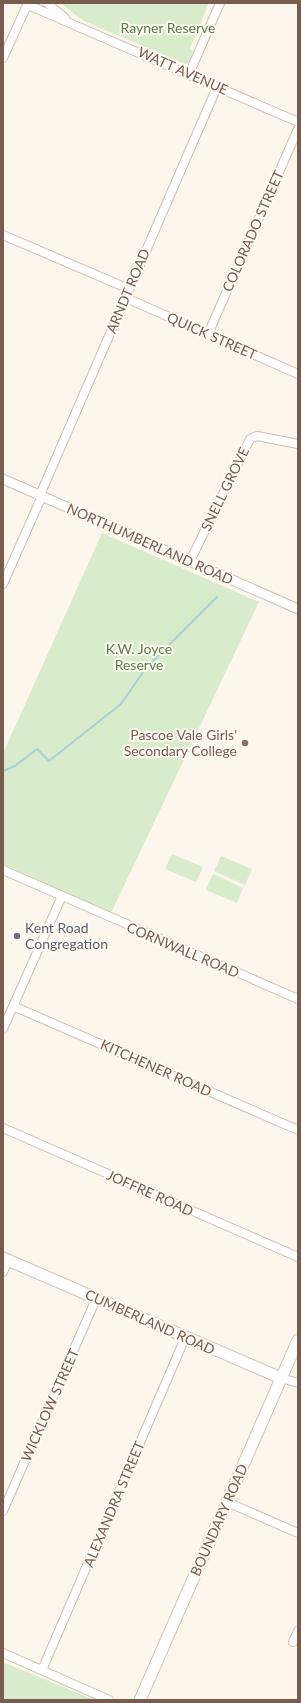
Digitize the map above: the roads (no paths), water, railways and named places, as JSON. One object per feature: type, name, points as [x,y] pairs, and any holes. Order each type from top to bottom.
[{"type":"main road","name":"CUMBERLAND ROAD","points":[[6,1259],[185,1338],[281,1378]]},
{"type":"main road","name":"BOUNDARY ROAD","points":[[140,1700],[298,1340]]},
{"type":"street","name":"WATT AVENUE","points":[[47,3],[67,20]]},
{"type":"street","points":[[189,74],[220,3]]},
{"type":"street","name":"WATT AVENUE","points":[[28,4],[298,122]]},
{"type":"street","points":[[3,58],[28,4]]},
{"type":"street","name":"ARNDT ROAD","points":[[3,584],[217,87]]},
{"type":"street","name":"COLORADO STREET","points":[[208,334],[298,129]]},
{"type":"street","points":[[3,235],[129,290]]},
{"type":"street","name":"QUICK STREET","points":[[126,298],[298,374]]},
{"type":"street","name":"SNELL GROVE","points":[[190,562],[250,439],[257,436],[298,444]]},
{"type":"street","name":"NORTHUMBERLAND ROAD","points":[[3,479],[298,609]]},
{"type":"street","name":"CORNWALL ROAD","points":[[3,870],[298,999]]},
{"type":"street","points":[[3,1029],[5,1020],[13,1006],[62,896]]},
{"type":"street","name":"KITCHENER ROAD","points":[[13,1006],[298,1130]]},
{"type":"street","name":"JOFFRE ROAD","points":[[3,1128],[298,1257]]},
{"type":"street","points":[[3,1272],[6,1259]]},
{"type":"street","name":"WICKLOW STREET","points":[[3,1511],[96,1299]]},
{"type":"street","name":"ALEXANDRA STREET","points":[[42,1670],[185,1338]]},
{"type":"street","name":"CUMBERLAND ROAD","points":[[281,1378],[298,1384]]},
{"type":"street","points":[[227,1502],[298,1533]]},
{"type":"street","points":[[293,1642],[298,1631]]},
{"type":"street","points":[[3,1652],[109,1700]]},
{"type":"waterway","points":[[3,771],[15,766],[37,749],[49,761],[121,704],[146,668],[217,597]]},
{"type":"place","name":"Pascoe Vale Girls' Secondary College","points":[[245,743]]},
{"type":"place","name":"Kent Road Congregation","points":[[17,936]]},
{"type":"park label","name":"Rayner Reserve","points":[[168,28]]},
{"type":"park label","name":"K.W. Joyce Reserve","points":[[139,658]]}]
